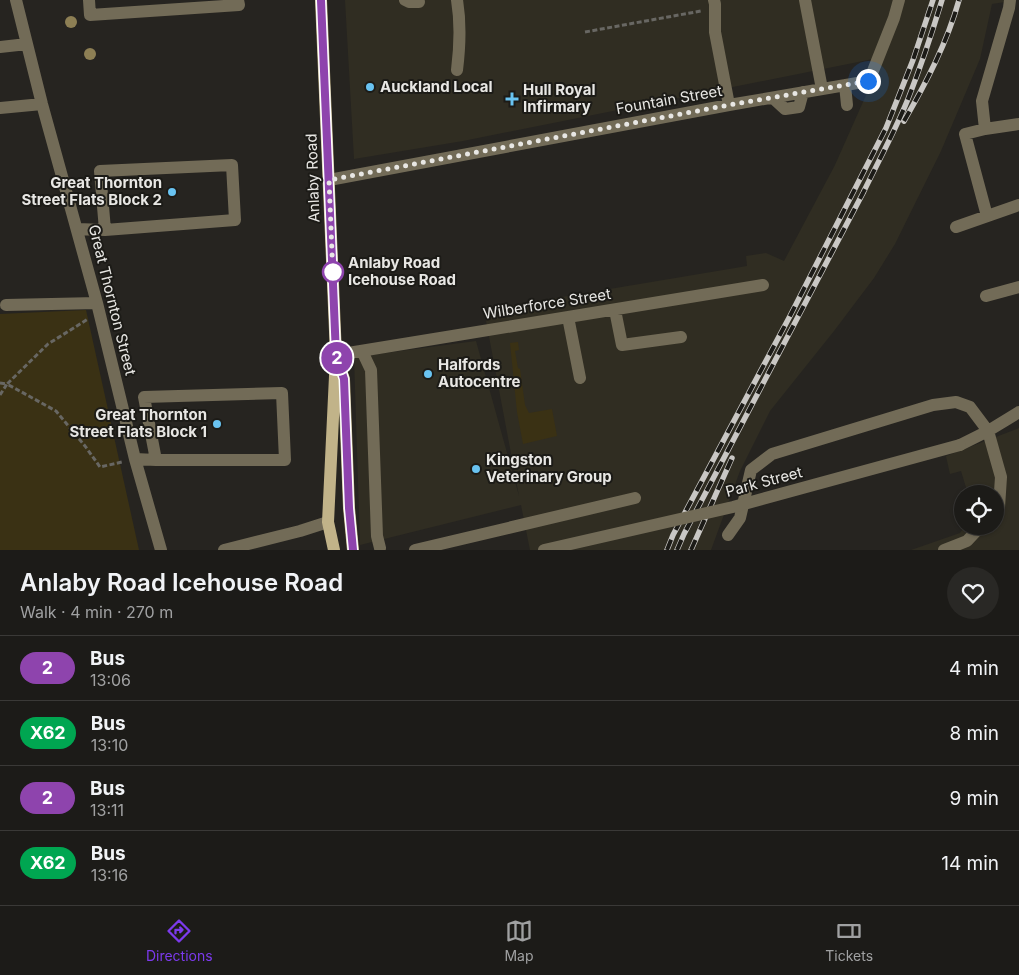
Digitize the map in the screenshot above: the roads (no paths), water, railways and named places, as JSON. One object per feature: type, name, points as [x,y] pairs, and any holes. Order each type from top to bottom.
[{"type":"main road","name":"Anlaby Road","points":[[322,0],[336,355],[328,522],[334,550]]},
{"type":"main road","name":"Anlaby Road","points":[[336,355],[344,379],[349,508],[353,550]]},
{"type":"street","name":"Great Thornton Street","points":[[16,0],[42,104],[98,308],[135,459],[161,550]]},
{"type":"street","points":[[89,0],[90,15],[238,5],[238,0]]},
{"type":"street","points":[[405,0],[419,2]]},
{"type":"street","points":[[457,0],[460,18],[460,48],[457,70]]},
{"type":"street","points":[[805,0],[822,89]]},
{"type":"street","name":"Fountain Street","points":[[329,180],[729,105],[868,81],[894,18],[899,0]]},
{"type":"street","points":[[984,129],[982,101],[1010,0]]},
{"type":"street","points":[[715,2],[715,32],[729,105]]},
{"type":"street","points":[[0,47],[27,44]]},
{"type":"street","points":[[845,85],[847,105]]},
{"type":"street","points":[[0,108],[42,104]]},
{"type":"street","points":[[987,216],[965,134],[1019,124]]},
{"type":"street","points":[[77,229],[105,230],[234,220],[232,165],[100,171],[105,230]]},
{"type":"street","points":[[956,227],[1019,205]]},
{"type":"street","name":"Wilberforce Street","points":[[336,355],[763,285]]},
{"type":"street","points":[[986,296],[1019,286]]},
{"type":"street","points":[[6,304],[98,308]]},
{"type":"street","points":[[615,310],[622,346],[680,337]]},
{"type":"street","points":[[568,317],[580,378]]},
{"type":"street","points":[[362,351],[371,370],[377,536],[381,549]]},
{"type":"street","points":[[135,459],[156,460],[285,460],[282,393],[144,397],[156,460]]},
{"type":"street","points":[[728,535],[740,518],[750,470],[772,454],[933,405],[956,402],[970,407],[988,431],[1001,477],[1000,485]]},
{"type":"street","name":"Park Street","points":[[544,550],[733,507],[960,445],[1019,412]]},
{"type":"street","points":[[415,550],[636,498]]},
{"type":"street","points":[[224,550],[300,532],[328,522]]},
{"type":"street","points":[[944,550],[967,541],[973,535]]},
{"type":"railway","points":[[667,550],[673,535],[790,316],[886,128],[913,60],[933,0]]},
{"type":"railway","points":[[677,550],[892,135],[908,99],[942,0]]},
{"type":"railway","points":[[904,121],[935,62],[959,0]]},
{"type":"railway","points":[[691,550],[732,458]]},
{"type":"place","name":"Auckland Local","points":[[370,87]]},
{"type":"place","name":"Hull Royal Infirmary","points":[[512,99]]},
{"type":"place","name":"Great Thornton Street Flats Block 2","points":[[172,192]]},
{"type":"place","name":"Anlaby Road Icehouse Road","points":[[333,272]]},
{"type":"place","name":"Halfords Autocentre","points":[[428,374]]},
{"type":"place","name":"Great Thornton Street Flats Block 1","points":[[217,424]]},
{"type":"place","name":"Kingston Veterinary Group","points":[[476,469]]}]
